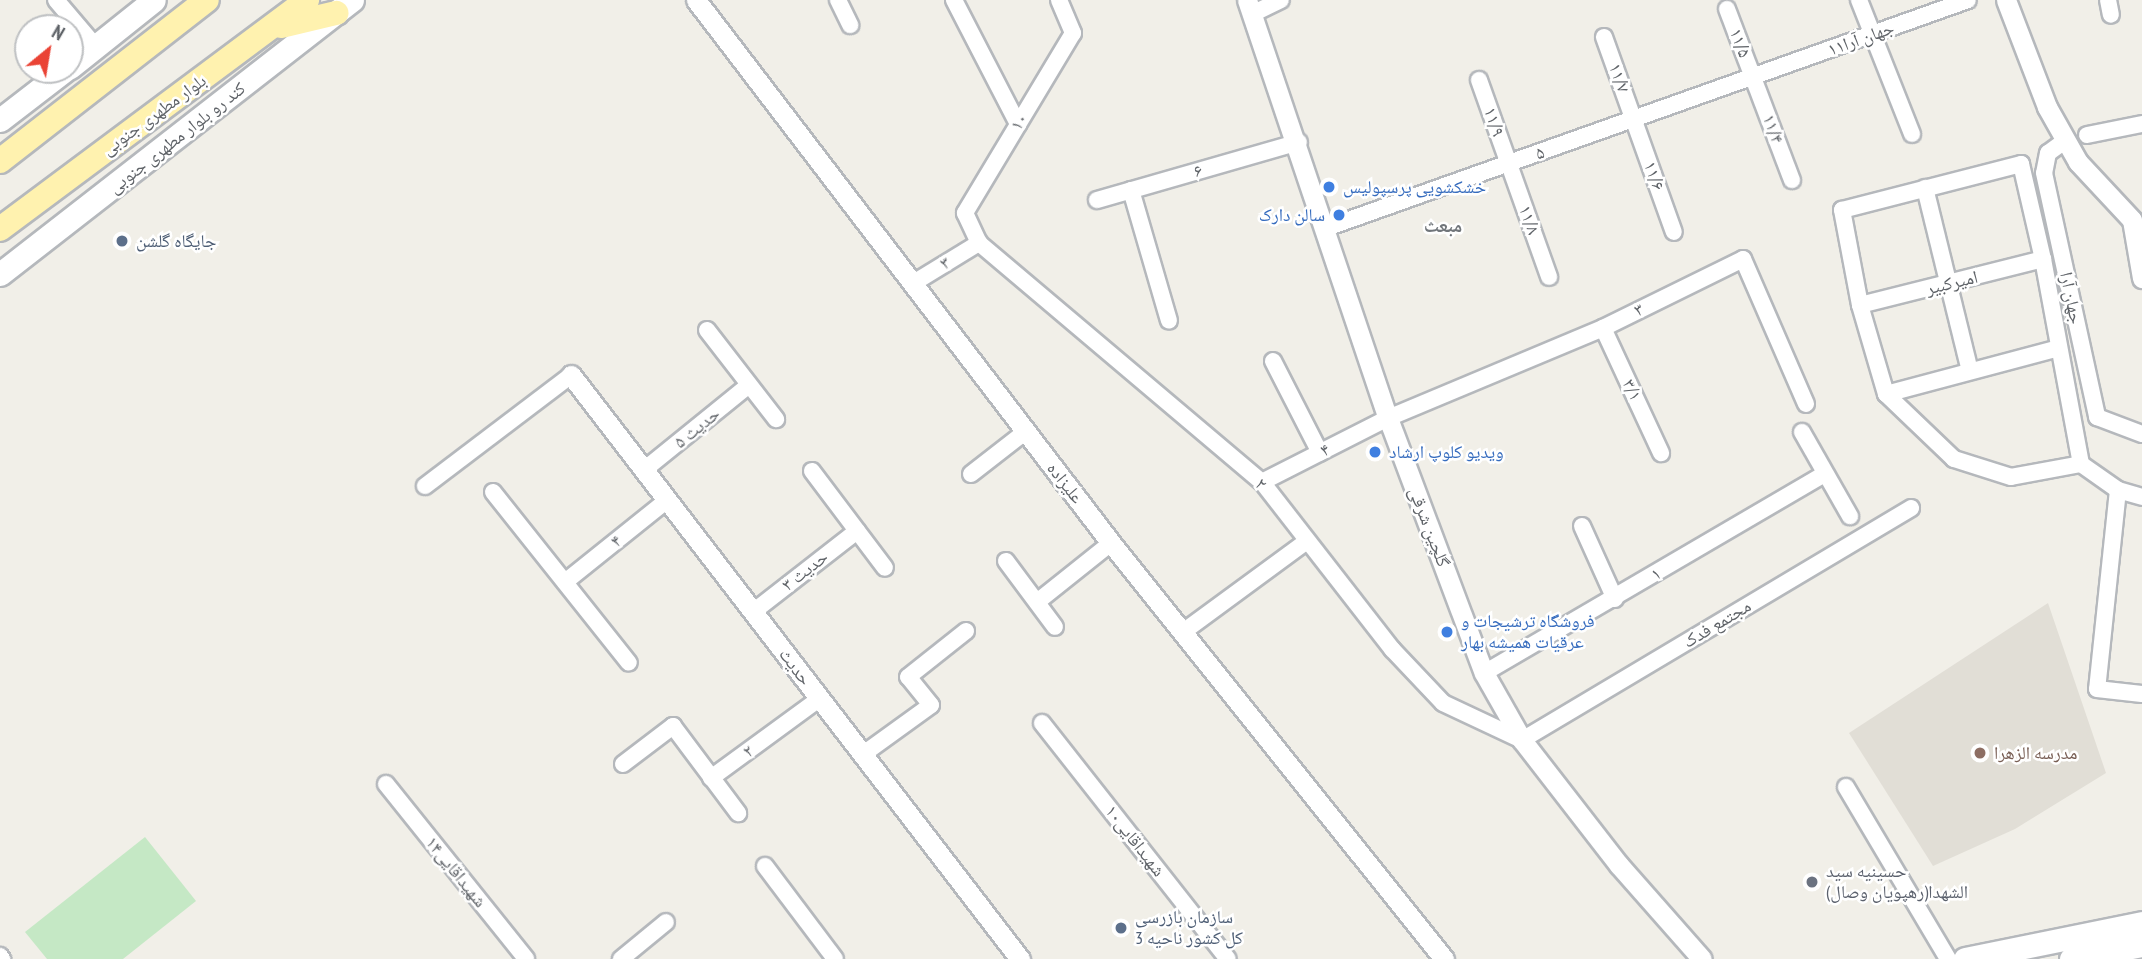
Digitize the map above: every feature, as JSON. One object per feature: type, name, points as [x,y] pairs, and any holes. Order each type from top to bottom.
[{"type":"main road","points":[[84,56],[154,0]]},
{"type":"main road","points":[[0,161],[207,0]]},
{"type":"main road","name":"بلوار مطهری جنوبی","points":[[0,229],[307,0]]},
{"type":"main road","points":[[273,27],[344,7]]},
{"type":"main road","name":"کند رو بلوار مطهری جنوبی","points":[[0,274],[344,7]]},
{"type":"main road","points":[[0,120],[47,84]]},
{"type":"main road","points":[[1965,959],[2142,923]]},
{"type":"main road","points":[[2071,959],[2142,945]]},
{"type":"street","points":[[56,0],[96,47]]},
{"type":"street","name":"علیزاده","points":[[696,0],[1025,432],[1444,959]]},
{"type":"street","points":[[838,0],[850,25]]},
{"type":"street","points":[[954,0],[1018,124]]},
{"type":"street","name":"۱۰","points":[[979,243],[965,213],[1073,33],[1059,0]]},
{"type":"street","points":[[1250,7],[1281,0]]},
{"type":"street","points":[[1859,0],[1912,134]]},
{"type":"street","name":"جهان آرا۱۱","points":[[1753,77],[1873,34],[1931,6],[1968,0]]},
{"type":"street","points":[[2006,0],[2047,107],[2078,162],[2132,220],[2142,278]]},
{"type":"street","name":"گلچین شرقی","points":[[1250,7],[1299,142],[1388,418],[1485,673],[1522,740],[1619,864],[1702,959]]},
{"type":"street","name":"۱۱/۵","points":[[1727,9],[1753,77]]},
{"type":"street","name":"۱۱/۷","points":[[1604,37],[1634,120]]},
{"type":"street","name":"۵","points":[[1326,229],[1753,77]]},
{"type":"street","name":"۱۱/۴","points":[[1753,77],[1793,180]]},
{"type":"street","name":"۱۱/۹","points":[[1479,80],[1508,164]]},
{"type":"street","name":"۱۱/۶","points":[[1634,120],[1674,232]]},
{"type":"street","points":[[2087,135],[2142,124]]},
{"type":"street","name":"جهان آرا","points":[[2066,140],[2048,153],[2044,173],[2096,417],[2142,434]]},
{"type":"street","name":"۶","points":[[1097,200],[1299,142]]},
{"type":"street","name":"۱۱/۸","points":[[1508,164],[1549,277]]},
{"type":"street","points":[[2081,464],[2011,477],[1954,459],[1886,394],[1860,305],[1842,210],[2021,164],[2043,259],[2081,464],[2118,490],[2142,497]]},
{"type":"street","points":[[1925,188],[1970,371]]},
{"type":"street","points":[[1131,190],[1169,321]]},
{"type":"street","name":"۳","points":[[912,284],[979,243]]},
{"type":"street","name":"۲","points":[[979,243],[1262,482],[1392,649],[1443,703],[1522,740]]},
{"type":"street","name":"۳","points":[[1388,418],[1603,328],[1743,259],[1805,404]]},
{"type":"street","name":"امیرکبیر","points":[[1860,305],[1951,285],[2043,259]]},
{"type":"street","name":"۳/۱","points":[[1603,328],[1661,453]]},
{"type":"street","points":[[707,330],[776,419]]},
{"type":"street","points":[[1886,394],[2059,348]]},
{"type":"street","points":[[1273,361],[1320,453]]},
{"type":"street","points":[[425,486],[571,374]]},
{"type":"street","name":"حدیث","points":[[571,374],[1020,959]]},
{"type":"street","name":"حدیث ۵","points":[[644,470],[749,385]]},
{"type":"street","name":"۴","points":[[1262,482],[1388,418]]},
{"type":"street","points":[[971,474],[1025,432]]},
{"type":"street","points":[[1802,432],[1850,516]]},
{"type":"street","points":[[811,471],[885,568]]},
{"type":"street","name":"۱","points":[[1485,673],[1825,474]]},
{"type":"street","points":[[2118,490],[2097,689],[2142,694]]},
{"type":"street","points":[[493,492],[629,663]]},
{"type":"street","name":"۴","points":[[565,582],[666,501]]},
{"type":"street","name":"مجتمع فدک","points":[[1522,740],[1911,508]]},
{"type":"street","points":[[1582,526],[1615,599]]},
{"type":"street","name":"حدیث ۳","points":[[753,612],[857,531]]},
{"type":"street","points":[[1183,632],[1307,541]]},
{"type":"street","points":[[1037,602],[1111,542]]},
{"type":"street","points":[[1006,561],[1055,627]]},
{"type":"street","points":[[862,755],[930,705],[908,677],[966,631]]},
{"type":"street","name":"۲","points":[[711,778],[819,699]]},
{"type":"street","name":"شهیداقایی۱۰","points":[[1042,723],[1228,959]]},
{"type":"street","points":[[623,764],[673,726],[738,813]]},
{"type":"street","name":"شهیداقایی۱۴","points":[[386,784],[526,959]]},
{"type":"street","points":[[1846,787],[1948,959]]},
{"type":"street","points":[[765,866],[835,959]]},
{"type":"street","points":[[621,959],[666,922]]},
{"type":"shaded area","name":"مدرسه الزهرا","points":[[2048,603],[2106,773],[2015,829],[1933,866],[1849,733]]},
{"type":"green space","points":[[145,837],[196,901],[123,959],[47,959],[25,932]]},
{"type":"place","name":"خشکشویی پرسپولیس","points":[[1329,187]]},
{"type":"place","name":"سالن دارک","points":[[1339,215]]},
{"type":"place","name":"جایگاه گلشن","points":[[122,241]]},
{"type":"place","name":"ویدیو کلوپ ارشاد","points":[[1375,452]]},
{"type":"place","name":"فروشگاه ترشیجات و عرقیات همیشه بهار","points":[[1447,632]]},
{"type":"place","name":"مدرسه الزهرا","points":[[1980,753]]},
{"type":"place","name":"حسینیه سید الشهدا(رهپویان وصال)","points":[[1812,882]]},
{"type":"place","name":"سازمان بازرسی کل کشور ناحیه 3","points":[[1121,928]]},
{"type":"district","name":"مبعث","points":[[1443,226]]}]
